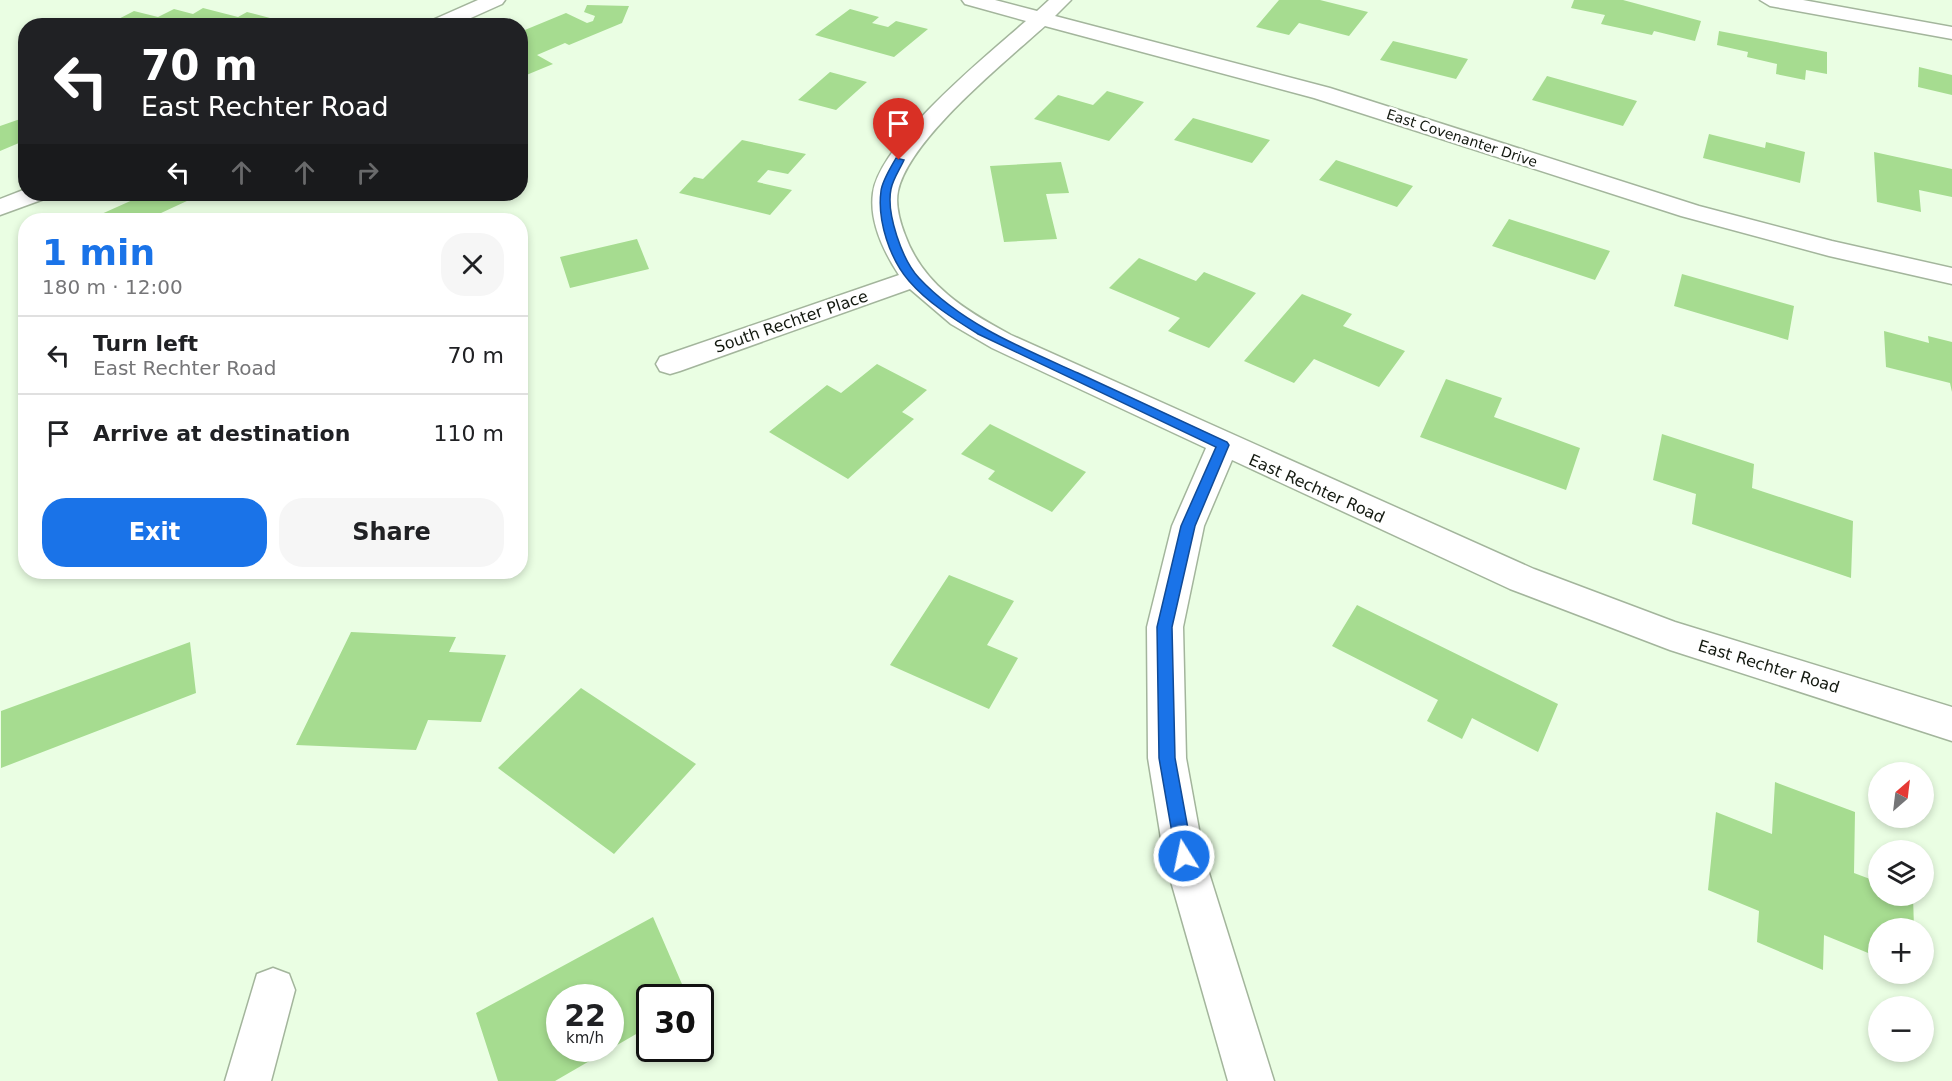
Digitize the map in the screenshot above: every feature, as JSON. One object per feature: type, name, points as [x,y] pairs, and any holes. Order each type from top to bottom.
[{"type":"street","points":[[453,18],[495,0]]},
{"type":"street","name":"East Covenanter Drive","points":[[972,0],[1052,9],[1701,214],[1829,248],[1952,276]]},
{"type":"street","points":[[1770,0],[1952,33]]},
{"type":"street","name":"East Rechter Road","points":[[1052,9],[925,129],[895,169],[886,190],[888,224],[893,243],[913,279],[946,308],[982,332],[1223,445],[1455,550],[1595,608],[1670,635],[1952,724]]},
{"type":"street","points":[[0,208],[18,201]]},
{"type":"street","name":"South Rechter Place","points":[[670,364],[913,279]]},
{"type":"street","points":[[1223,445],[1188,526],[1165,627],[1167,758],[1184,856],[1251,1081]]},
{"type":"street","points":[[248,1081],[273,990]]},
{"type":"building","points":[[1279,0],[1320,0],[1368,12],[1349,36],[1299,23],[1289,35],[1256,27]]},
{"type":"building","points":[[1574,0],[1623,0],[1701,21],[1695,41],[1654,31],[1652,35],[1601,24],[1605,15],[1571,8]]},
{"type":"building","points":[[587,5],[629,6],[622,23],[569,45],[565,43],[537,55],[553,64],[528,74],[528,29],[566,13],[587,23],[593,21],[595,16],[584,12]]},
{"type":"building","points":[[203,8],[238,17],[247,12],[270,18],[120,18],[134,11],[158,17],[174,9],[193,14]]},
{"type":"building","points":[[850,9],[879,17],[872,23],[888,27],[896,21],[928,29],[894,57],[815,35]]},
{"type":"building","points":[[1719,31],[1827,52],[1827,74],[1806,70],[1805,80],[1776,74],[1777,64],[1747,57],[1748,52],[1717,45]]},
{"type":"building","points":[[1393,41],[1468,59],[1456,79],[1380,60]]},
{"type":"building","points":[[1919,67],[1952,75],[1952,95],[1918,87]]},
{"type":"building","points":[[830,72],[867,82],[836,110],[798,100]]},
{"type":"building","points":[[1547,76],[1637,101],[1623,126],[1532,100]]},
{"type":"building","points":[[1107,91],[1144,102],[1109,141],[1034,119],[1058,95],[1093,105]]},
{"type":"building","points":[[1193,118],[1270,140],[1252,163],[1174,140]]},
{"type":"building","points":[[18,120],[18,143],[0,151],[0,126]]},
{"type":"building","points":[[1709,134],[1765,148],[1766,142],[1805,152],[1800,183],[1703,158]]},
{"type":"building","points":[[742,140],[806,154],[788,174],[768,170],[757,182],[792,190],[770,215],[679,193],[694,177],[703,179]]},
{"type":"building","points":[[1874,152],[1952,169],[1952,197],[1919,190],[1921,212],[1877,202]]},
{"type":"building","points":[[1336,160],[1413,186],[1397,207],[1319,180]]},
{"type":"building","points":[[1061,162],[1069,193],[1046,194],[1057,239],[1004,242],[990,166]]},
{"type":"building","points":[[130,201],[187,201],[161,213],[104,213]]},
{"type":"building","points":[[1509,219],[1610,251],[1595,280],[1492,246]]},
{"type":"building","points":[[637,239],[649,269],[570,288],[560,257]]},
{"type":"building","points":[[1139,258],[1196,281],[1204,272],[1256,293],[1209,348],[1168,331],[1180,318],[1109,288]]},
{"type":"building","points":[[1682,274],[1794,306],[1788,340],[1674,306]]},
{"type":"building","points":[[1302,294],[1352,314],[1343,326],[1405,351],[1379,387],[1314,359],[1294,383],[1244,361]]},
{"type":"building","points":[[1884,331],[1929,343],[1928,336],[1952,342],[1952,392],[1950,383],[1886,367]]},
{"type":"building","points":[[877,364],[927,390],[902,412],[914,419],[848,479],[769,432],[827,385],[841,393]]},
{"type":"building","points":[[1446,379],[1502,398],[1494,417],[1580,448],[1566,490],[1420,437]]},
{"type":"building","points":[[990,424],[1086,472],[1052,512],[988,479],[995,471],[961,454]]},
{"type":"building","points":[[1662,434],[1754,464],[1752,488],[1853,521],[1851,578],[1692,524],[1696,494],[1653,480]]},
{"type":"building","points":[[949,575],[1014,601],[987,645],[1018,658],[989,709],[890,665]]},
{"type":"building","points":[[1357,605],[1558,704],[1538,752],[1472,718],[1462,739],[1427,721],[1438,700],[1332,646]]},
{"type":"building","points":[[351,632],[456,637],[449,652],[506,655],[481,722],[428,720],[416,750],[296,745]]},
{"type":"building","points":[[190,642],[196,693],[1,768],[1,711]]},
{"type":"building","points":[[581,688],[696,764],[614,854],[498,768]]},
{"type":"building","points":[[1775,782],[1855,812],[1854,873],[1868,878],[1868,906],[1913,906],[1914,918],[1868,918],[1868,953],[1824,935],[1823,970],[1757,942],[1759,911],[1708,890],[1716,812],[1772,834]]},
{"type":"building","points":[[653,917],[682,984],[636,984],[636,1034],[624,1041],[624,984],[546,984],[546,1062],[588,1062],[555,1081],[498,1081],[476,1013]]},
{"type":"route","points":[[899,160],[886,190],[885,205],[893,243],[913,279],[946,308],[982,332],[1223,445],[1188,526],[1165,627],[1163,674],[1167,758],[1184,856]]}]
